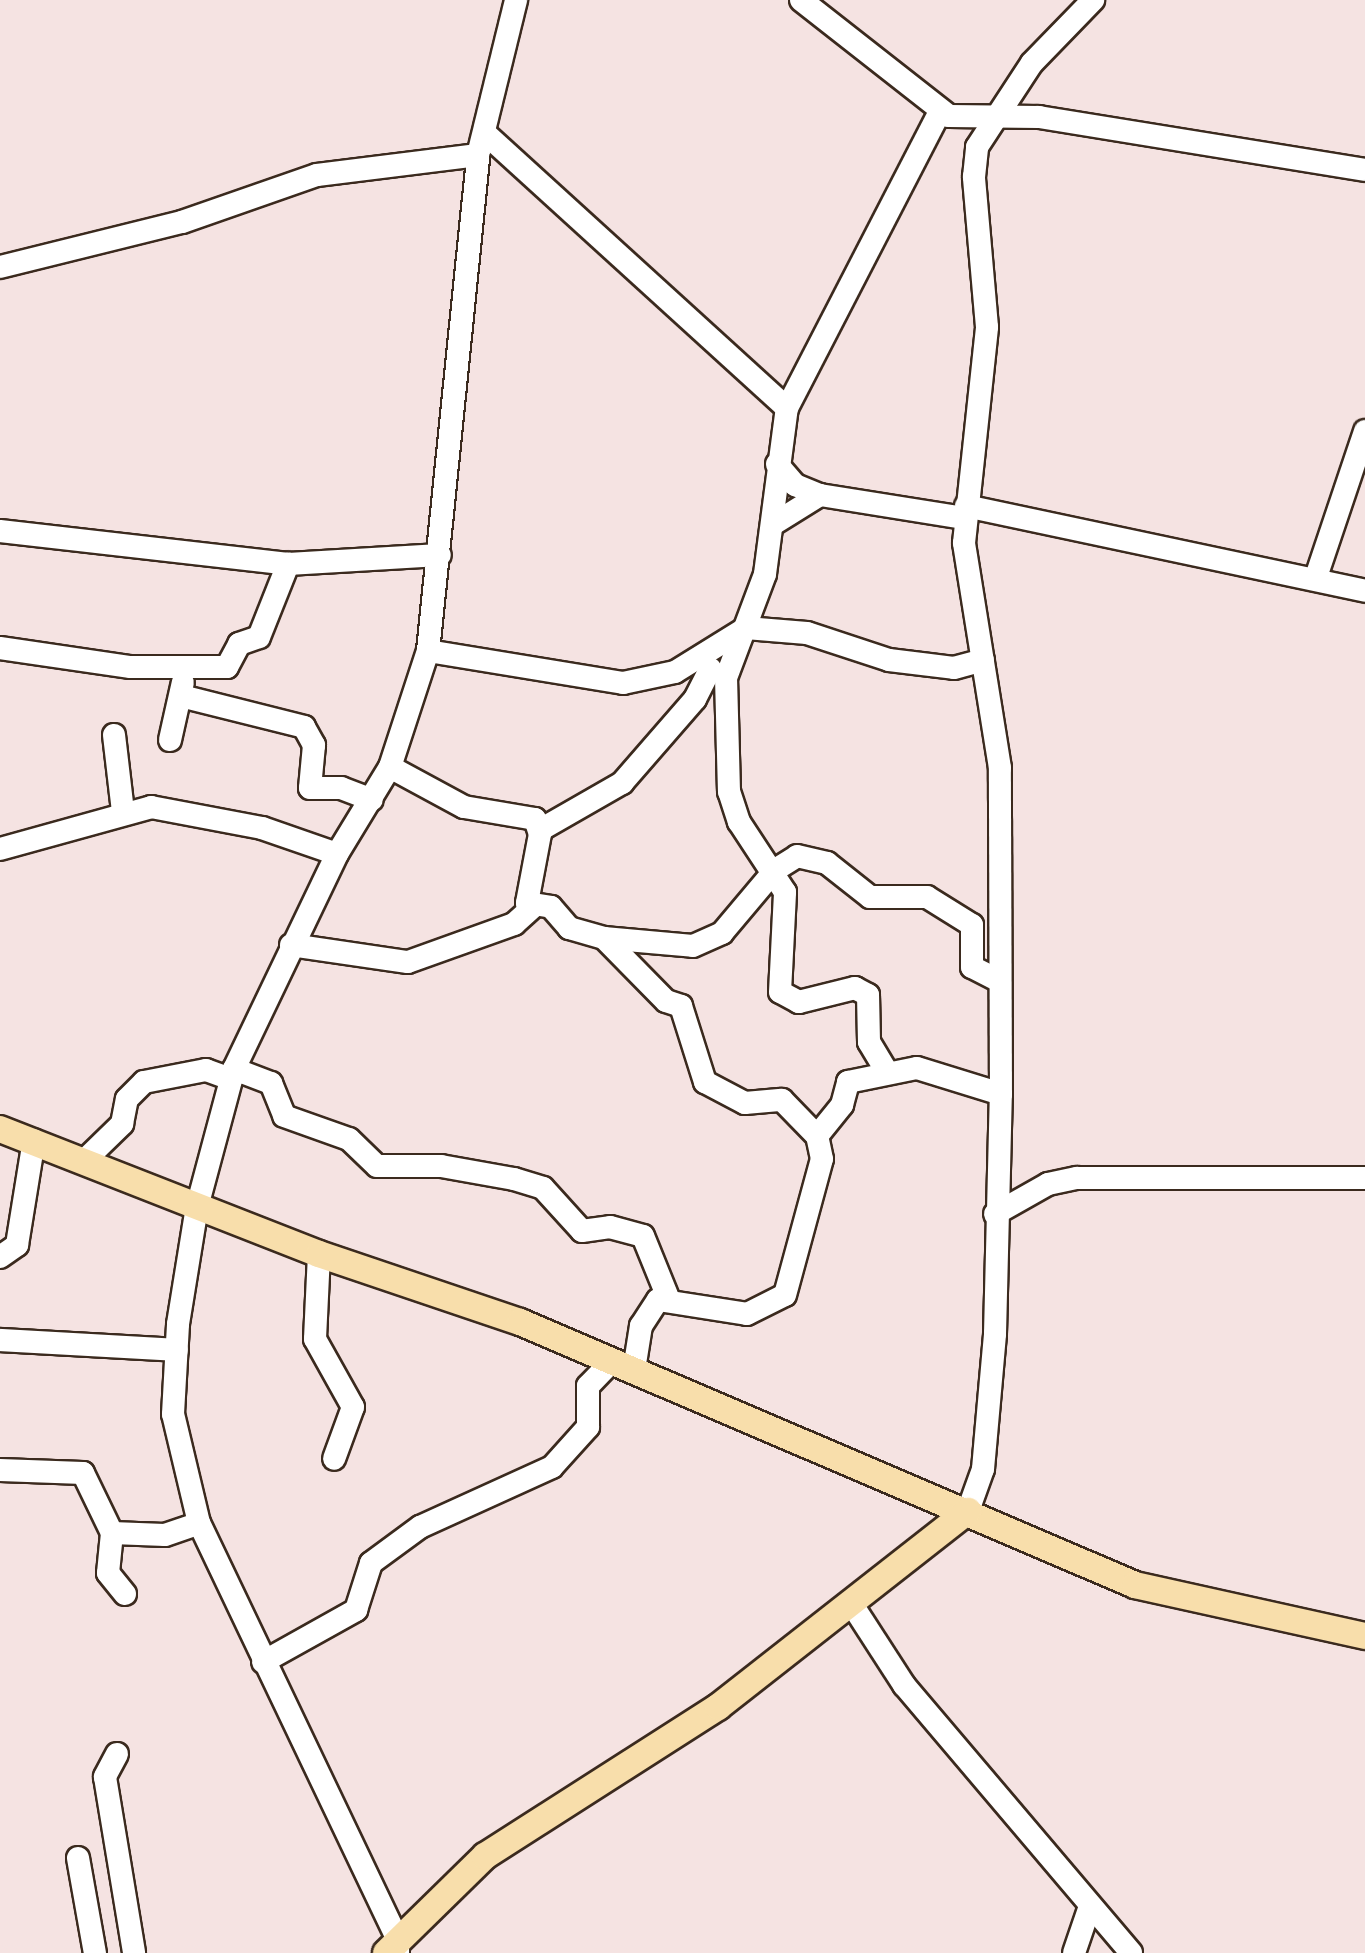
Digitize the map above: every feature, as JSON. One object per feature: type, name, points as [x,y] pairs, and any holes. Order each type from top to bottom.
[{"type":"main road","points":[[11,1136],[85,1160],[319,1254],[623,1365],[1135,1585],[1365,1636]]},
{"type":"main road","points":[[394,1949],[485,1856],[718,1707],[968,1511]]},
{"type":"street","points":[[394,1949],[199,1523],[173,1414],[177,1350],[197,1207],[232,1074],[337,854],[390,767],[428,651],[483,145],[516,0]]},
{"type":"street","points":[[801,0],[940,112],[1039,117],[1365,170]]},
{"type":"street","points":[[968,1511],[984,1454],[995,1334],[995,1214],[1001,1094],[998,980],[1000,768],[965,512],[987,327],[974,177],[977,147],[1032,63],[1093,0]]},
{"type":"street","points":[[428,651],[623,683],[711,668],[746,628],[775,523],[777,464],[787,408],[940,112]]},
{"type":"street","points":[[0,267],[182,222],[317,175],[483,145]]},
{"type":"street","points":[[483,145],[787,408]]},
{"type":"street","points":[[1316,577],[1365,431]]},
{"type":"street","points":[[777,464],[795,485],[820,495],[965,512],[1316,577],[1365,591]]},
{"type":"street","points":[[775,523],[820,495]]},
{"type":"street","points":[[1342,501],[1365,506]]},
{"type":"street","points":[[0,531],[288,564],[440,555]]},
{"type":"street","points":[[0,648],[184,668],[227,667],[239,644],[258,638],[288,564]]},
{"type":"street","points":[[746,628],[807,633],[889,660],[954,668],[983,660]]},
{"type":"street","points":[[540,830],[622,783],[695,699],[711,668],[746,628]]},
{"type":"street","points":[[170,740],[184,668]]},
{"type":"street","points":[[711,668],[729,792],[739,822],[775,870],[785,892],[780,992],[799,1002],[855,988],[868,995],[874,1010],[869,1042],[887,1072]]},
{"type":"street","points":[[181,696],[304,727],[314,745],[310,788],[341,788],[372,800]]},
{"type":"street","points":[[114,735],[123,812]]},
{"type":"street","points":[[390,767],[464,807],[535,819],[540,830],[524,896],[533,907]]},
{"type":"street","points":[[0,849],[123,812],[191,811],[337,854]]},
{"type":"street","points":[[291,945],[408,962],[514,924],[533,907],[551,907],[569,928],[604,938],[693,946],[722,933],[775,870],[797,856],[827,863],[870,897],[927,897],[972,925],[972,967],[998,980]]},
{"type":"street","points":[[263,1662],[356,1610],[371,1563],[420,1527],[552,1467],[588,1427],[588,1386],[623,1365],[641,1326],[658,1300],[747,1314],[785,1295],[822,1159],[817,1136],[782,1100],[745,1103],[705,1082],[681,1006],[666,1001],[604,938]]},
{"type":"street","points":[[85,1160],[122,1124],[127,1099],[144,1082],[206,1070],[271,1083],[284,1116],[349,1139],[377,1166],[441,1166],[514,1179],[543,1188],[582,1231],[610,1227],[643,1236],[669,1300]]},
{"type":"street","points":[[817,1136],[842,1105],[848,1082],[887,1072],[947,1073],[1001,1094]]},
{"type":"street","points":[[0,1257],[17,1245],[11,1136]]},
{"type":"street","points":[[995,1214],[1048,1184],[1077,1178],[1365,1178]]},
{"type":"street","points":[[319,1254],[315,1339],[353,1407],[334,1459]]},
{"type":"street","points":[[0,1319],[7,1339],[177,1350]]},
{"type":"street","points":[[0,1470],[83,1473],[112,1533],[108,1573],[125,1594]]},
{"type":"street","points":[[112,1533],[165,1535],[199,1523]]},
{"type":"street","points":[[851,1603],[904,1685],[979,1765],[1089,1909],[1131,1953]]},
{"type":"street","points":[[117,1754],[105,1777],[134,1953]]},
{"type":"street","points":[[78,1858],[95,1953]]},
{"type":"street","points":[[1074,1953],[1089,1909]]}]
